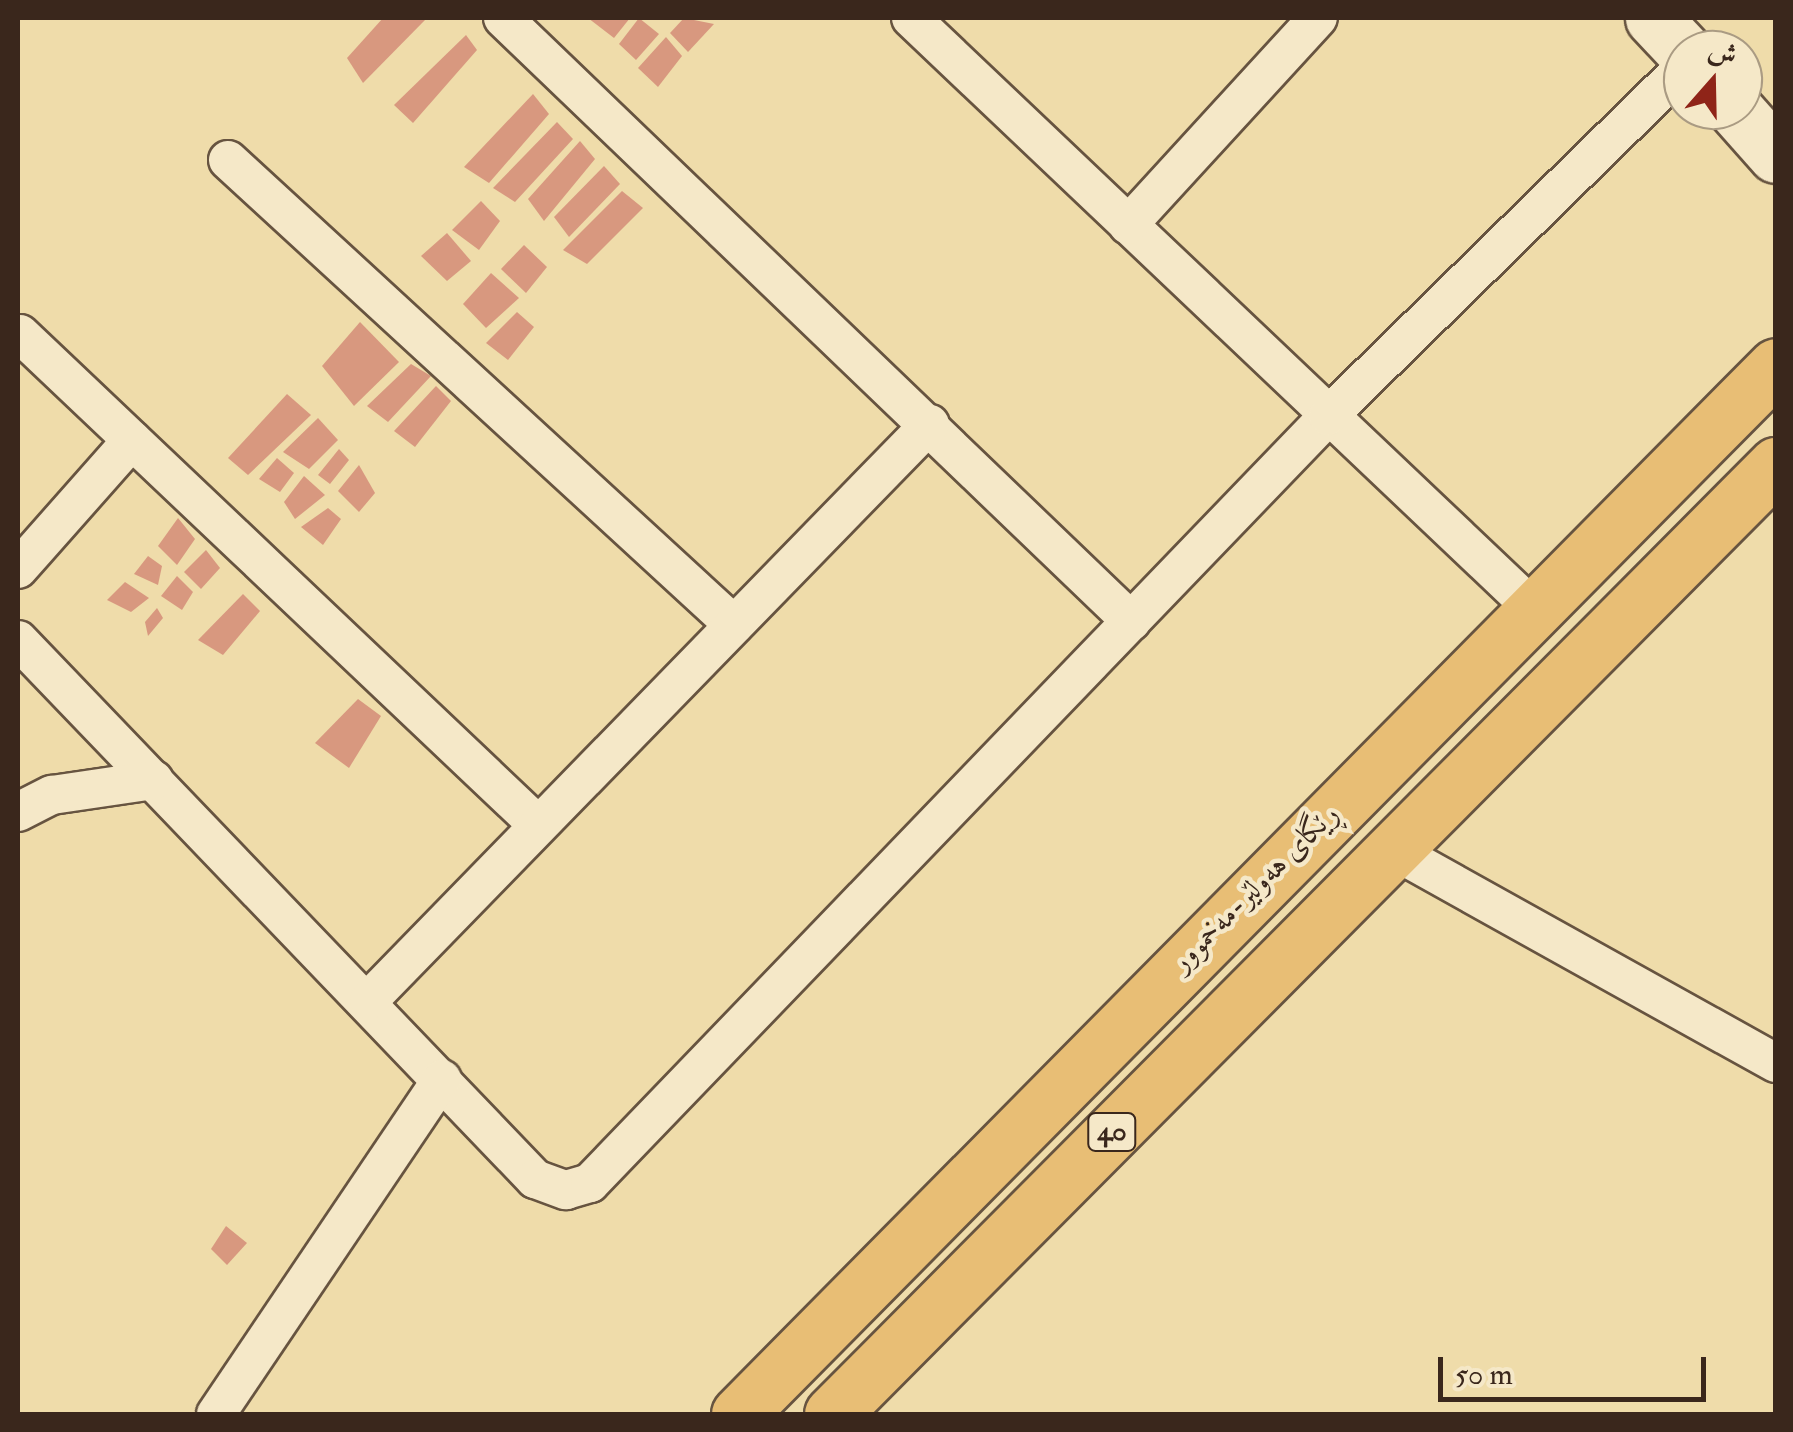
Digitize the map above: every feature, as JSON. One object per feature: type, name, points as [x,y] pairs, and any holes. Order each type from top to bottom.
[{"type":"highway","name":"ڕێگای هەولێر-مەخموور","points":[[739,1414],[1776,366]]},
{"type":"highway","points":[[1393,850],[1776,464]]},
{"type":"highway","name":"40","points":[[832,1414],[1393,850]]},
{"type":"main road","points":[[1754,130],[1776,155]]},
{"type":"street","points":[[503,18],[1132,620]]},
{"type":"street","points":[[911,18],[1536,611]]},
{"type":"street","points":[[1128,225],[1310,20]]},
{"type":"street","points":[[18,640],[368,1000],[535,1180],[566,1190],[590,1183],[1328,416],[1663,88]]},
{"type":"street","points":[[228,160],[734,625]]},
{"type":"street","points":[[20,334],[538,826]]},
{"type":"street","points":[[368,1000],[930,424]]},
{"type":"street","points":[[18,569],[132,440]]},
{"type":"street","points":[[18,812],[69,791],[154,780]]},
{"type":"street","points":[[1393,850],[1776,1062]]},
{"type":"street","points":[[216,1414],[442,1079]]},
{"type":"building","points":[[383,18],[427,18],[363,83],[347,58]]},
{"type":"building","points":[[588,18],[630,18],[614,38]]},
{"type":"building","points":[[639,18],[659,34],[636,60],[619,44]]},
{"type":"building","points":[[684,18],[714,24],[688,52],[670,33]]},
{"type":"building","points":[[466,35],[477,50],[413,123],[394,105]]},
{"type":"building","points":[[666,37],[682,56],[658,87],[638,68]]},
{"type":"building","points":[[533,94],[549,114],[489,183],[464,167]]},
{"type":"building","points":[[557,122],[573,139],[515,202],[493,188]]},
{"type":"building","points":[[580,141],[595,159],[544,221],[528,199]]},
{"type":"building","points":[[604,166],[620,184],[569,237],[554,217]]},
{"type":"building","points":[[622,191],[643,208],[587,264],[563,250]]},
{"type":"building","points":[[481,201],[500,221],[479,250],[452,230]]},
{"type":"building","points":[[447,233],[471,261],[447,281],[421,256]]},
{"type":"building","points":[[524,245],[547,267],[526,293],[501,269]]},
{"type":"building","points":[[491,273],[519,298],[486,328],[463,304]]},
{"type":"building","points":[[517,312],[534,327],[508,360],[486,343]]},
{"type":"building","points":[[360,322],[399,362],[354,406],[322,366]]},
{"type":"building","points":[[411,364],[431,376],[388,422],[367,406]]},
{"type":"building","points":[[436,386],[451,401],[415,447],[394,431]]},
{"type":"building","points":[[287,394],[311,415],[248,475],[228,458]]},
{"type":"building","points":[[318,418],[338,440],[309,469],[283,452]]},
{"type":"building","points":[[339,449],[349,460],[330,484],[318,475]]},
{"type":"building","points":[[277,458],[294,473],[280,492],[259,479]]},
{"type":"building","points":[[359,465],[375,493],[359,512],[338,491]]},
{"type":"building","points":[[304,476],[325,495],[295,519],[284,502]]},
{"type":"building","points":[[328,508],[341,519],[323,545],[301,527]]},
{"type":"building","points":[[178,518],[195,539],[177,565],[158,546]]},
{"type":"building","points":[[206,550],[220,568],[201,589],[184,572]]},
{"type":"building","points":[[148,556],[162,566],[158,585],[134,574]]},
{"type":"building","points":[[177,576],[193,592],[182,610],[161,596]]},
{"type":"building","points":[[125,582],[149,598],[131,612],[107,600]]},
{"type":"building","points":[[243,594],[260,611],[223,655],[198,640]]},
{"type":"building","points":[[157,608],[163,618],[148,636],[145,622]]},
{"type":"building","points":[[358,699],[381,716],[349,768],[315,743]]},
{"type":"building","points":[[226,1226],[247,1243],[227,1265],[211,1249]]}]
